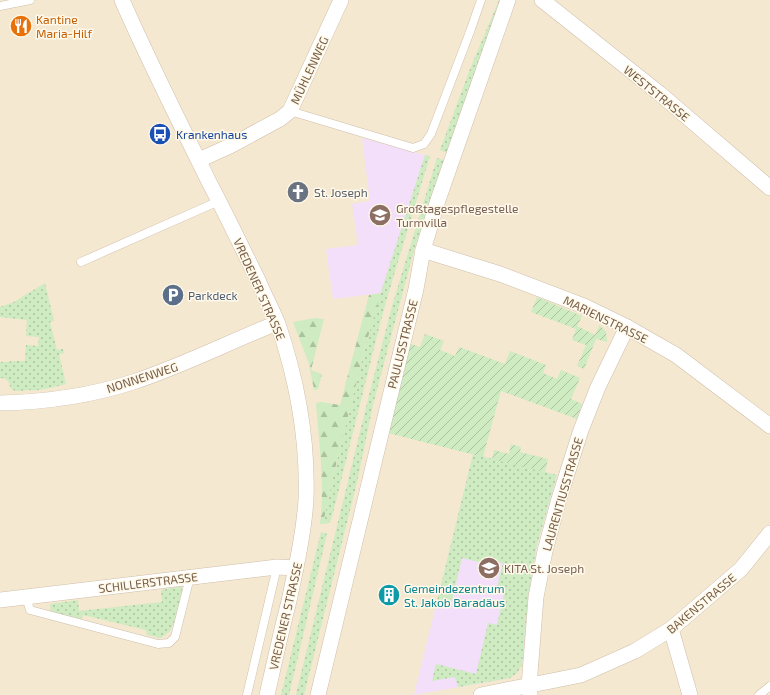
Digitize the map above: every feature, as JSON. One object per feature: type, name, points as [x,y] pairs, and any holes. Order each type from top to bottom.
[{"type":"street","name":"VREDENER STRASSE","points":[[122,0],[244,250],[277,323],[293,375],[300,407],[305,455],[306,499],[304,526],[267,695]]},
{"type":"street","name":"MÜHLENWEG","points":[[199,160],[249,136],[280,119],[290,111],[341,0]]},
{"type":"street","name":"PAULUSSTRASSE","points":[[318,695],[416,289],[424,250],[438,200],[508,0]]},
{"type":"street","name":"WESTSTRASSE","points":[[542,0],[659,93],[770,188]]},
{"type":"street","name":"MARIENSTRASSE","points":[[424,250],[500,274],[584,306],[627,327],[676,355],[770,426]]},
{"type":"street","name":"NONNENWEG","points":[[0,403],[57,399],[94,392],[132,382],[170,368],[277,323]]},
{"type":"street","name":"LAURENTIUSSTRASSE","points":[[529,690],[536,597],[545,551],[559,499],[581,430],[598,387],[627,327]]},
{"type":"street","name":"BAKENSTRASSE","points":[[481,695],[529,690],[581,674],[635,651],[671,629],[741,569],[770,533]]},
{"type":"street","name":"SCHILLERSTRASSE","points":[[0,600],[277,567],[296,568]]},
{"type":"street","points":[[671,629],[690,695]]},
{"type":"lane","points":[[0,6],[30,0]]},
{"type":"lane","points":[[290,111],[412,148],[424,144],[431,134],[481,0]]},
{"type":"lane","points":[[81,262],[219,200]]},
{"type":"lane","points":[[247,695],[277,567]]},
{"type":"lane","points":[[26,597],[30,610],[158,644],[169,642],[175,637],[190,577]]},
{"type":"lane","points":[[759,695],[770,686]]},
{"type":"shaded area","points":[[0,0],[770,0],[770,695],[0,695]]},
{"type":"shaded area","name":"Großtagespflegestelle Turmvilla","points":[[362,138],[425,155],[381,293],[333,299],[326,249],[358,245],[352,204],[370,201]]},
{"type":"shaded area","name":"KITA St. Joseph","points":[[473,454],[557,475],[537,545],[529,590],[522,665],[517,673],[510,678],[414,695]]},
{"type":"green space","points":[[499,0],[507,0],[447,153],[440,150],[470,69]]},
{"type":"green space","points":[[425,155],[430,156],[387,298],[332,517],[329,523],[323,524],[332,481],[366,344],[378,301]]},
{"type":"green space","points":[[437,158],[444,160],[415,247],[373,405],[357,482],[304,695],[296,695],[392,306]]},
{"type":"green space","points":[[45,283],[54,321],[50,322],[57,350],[63,349],[64,353],[59,354],[66,384],[37,390],[15,391],[11,388],[8,381],[0,378],[0,362],[25,361],[26,345],[38,346],[39,337],[26,336],[27,320],[0,317],[0,307],[14,302]]},
{"type":"green space","points":[[381,293],[366,344],[332,481],[323,524],[320,524],[322,479],[316,403],[321,402],[340,405],[369,295]]},
{"type":"green space","points":[[537,297],[582,316],[577,326],[595,335],[600,325],[606,332],[607,342],[596,339],[584,369],[577,366],[586,345],[572,340],[576,329],[531,312]]},
{"type":"green space","points":[[315,318],[324,319],[311,370],[322,374],[318,389],[314,390],[309,364],[293,322]]},
{"type":"green space","points":[[425,334],[444,341],[440,350],[455,356],[459,347],[505,364],[510,351],[546,365],[543,373],[557,379],[561,370],[580,378],[571,399],[582,404],[577,419],[501,391],[483,457],[388,433],[408,343],[420,347]]},
{"type":"green space","points":[[511,444],[521,447],[520,452],[548,459],[545,472],[492,459],[494,450],[509,454]]},
{"type":"green space","name":"KITA St. Joseph","points":[[473,454],[557,475],[537,545],[529,590],[522,665],[517,673],[510,678],[458,687],[455,677],[432,681],[436,664],[476,674],[488,623],[497,625],[504,594],[496,591],[503,563],[488,560],[487,564],[462,558],[451,604],[437,601]]},
{"type":"green space","points":[[321,532],[327,534],[289,695],[281,695]]},
{"type":"green space","points":[[182,586],[175,620],[170,631],[161,638],[147,635],[146,630],[83,615],[81,619],[51,612],[50,604],[78,600],[79,611],[162,602],[161,590]]},
{"type":"place","name":"Kantine Maria-Hilf","points":[[21,26]]},
{"type":"place","name":"Krankenhaus","points":[[160,134]]},
{"type":"place","name":"St. Joseph","points":[[298,192]]},
{"type":"place","name":"Großtagespflegestelle Turmvilla","points":[[380,215]]},
{"type":"place","name":"Parkdeck","points":[[173,295]]},
{"type":"place","name":"KITA St. Joseph","points":[[489,568]]},
{"type":"place","name":"Gemeindezentrum St. Jakob Baradäus","points":[[389,595]]}]
